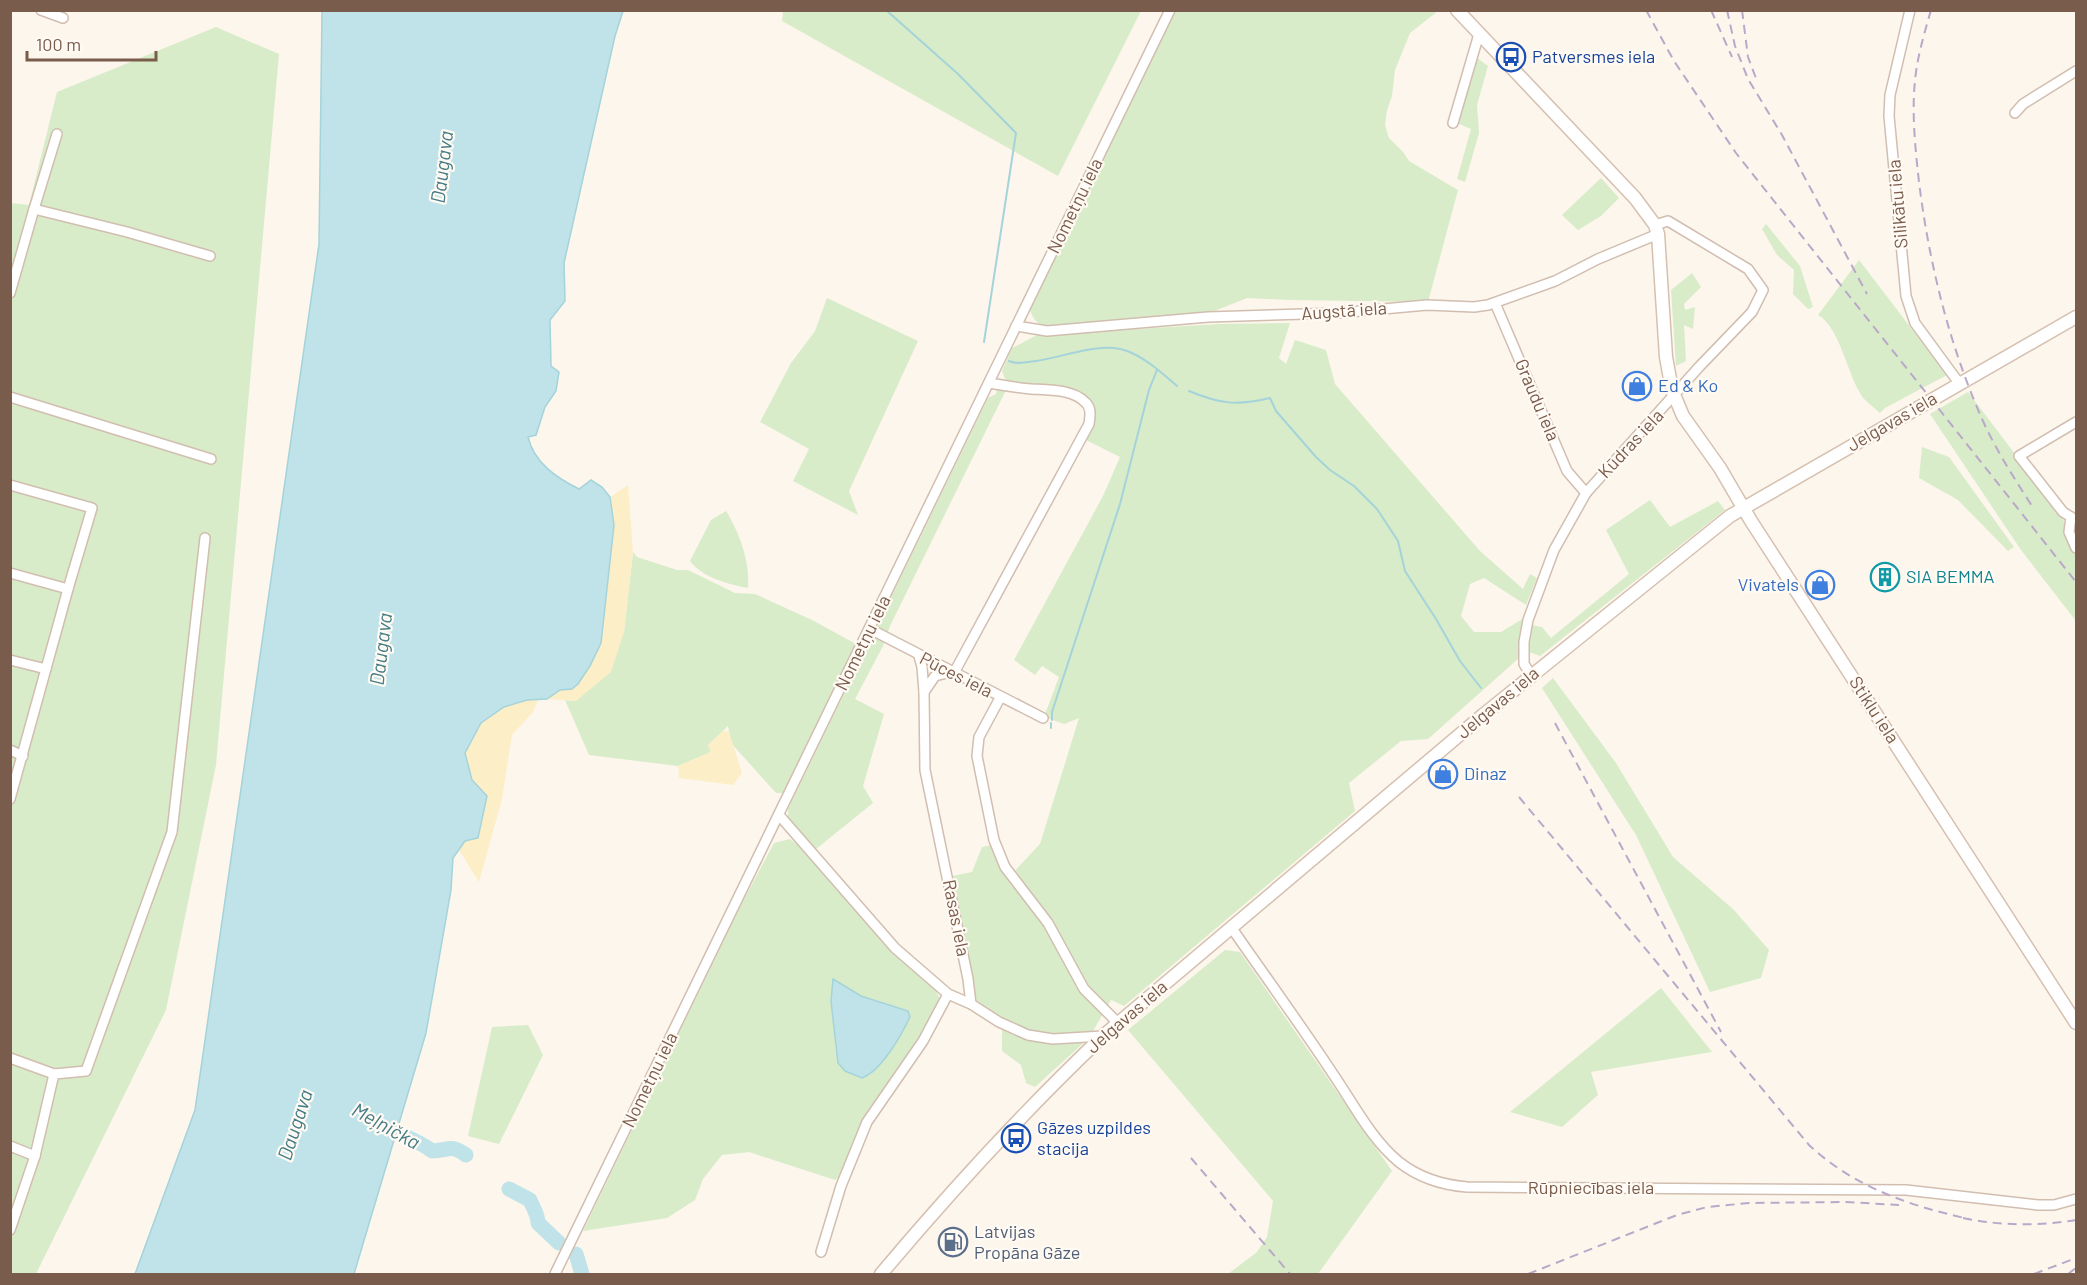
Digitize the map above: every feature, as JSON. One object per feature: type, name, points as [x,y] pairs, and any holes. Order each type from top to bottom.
[{"type":"street","points":[[40,10],[63,18]]},
{"type":"street","name":"Nometņu iela","points":[[555,1275],[1170,10]]},
{"type":"street","points":[[1457,10],[1635,198],[1656,229],[1668,375],[1674,396]]},
{"type":"street","name":"Silikātu iela","points":[[1910,10],[1890,95],[1906,296],[1915,323],[1959,384]]},
{"type":"street","points":[[1453,123],[1479,34]]},
{"type":"street","points":[[2015,113],[2023,104],[2076,71]]},
{"type":"street","points":[[10,293],[57,134]]},
{"type":"street","points":[[34,209],[210,256]]},
{"type":"street","name":"Kūdras iela","points":[[1531,675],[1524,664],[1524,642],[1528,620],[1554,550],[1586,493],[1752,312],[1763,290],[1748,269],[1668,221],[1656,229]]},
{"type":"street","name":"Augstā iela","points":[[1016,326],[1047,331],[1208,317],[1339,313],[1427,305],[1474,307],[1495,303],[1555,281],[1656,229]]},
{"type":"street","name":"Graudu iela","points":[[1495,303],[1567,471],[1586,493]]},
{"type":"street","name":"Jelgavas iela","points":[[881,1275],[1044,1092],[1103,1036],[1531,675],[1730,516],[2076,317]]},
{"type":"street","points":[[924,692],[935,676],[955,671],[1089,424],[1091,411],[1085,402],[1073,395],[1051,389],[1030,389],[989,383]]},
{"type":"street","name":"Stiklu iela","points":[[1674,396],[1683,416],[1720,468],[2076,1023]]},
{"type":"street","points":[[10,397],[211,459]]},
{"type":"street","points":[[2076,422],[2019,456],[2063,512],[2073,517],[2069,532],[2076,548]]},
{"type":"street","points":[[10,485],[92,508],[12,786],[10,800]]},
{"type":"street","points":[[10,1058],[54,1074],[86,1071],[172,832],[205,538]]},
{"type":"street","points":[[10,573],[68,589]]},
{"type":"street","name":"Pūces iela","points":[[870,629],[919,656],[955,671],[1000,698],[1043,718]]},
{"type":"street","name":"Rasas iela","points":[[919,656],[924,692],[925,770],[971,1004]]},
{"type":"street","points":[[10,660],[46,669]]},
{"type":"street","points":[[1000,698],[979,737],[977,756],[994,840],[1005,867],[1048,923],[1084,989],[1118,1023]]},
{"type":"street","points":[[10,750],[22,756]]},
{"type":"street","points":[[779,815],[895,948],[948,994],[1028,1035],[1053,1039],[1103,1036]]},
{"type":"street","name":"Rūpniecības iela","points":[[1230,927],[1274,987],[1377,1139],[1400,1162],[1414,1172],[1434,1180],[1467,1187],[1906,1190],[2038,1205],[2054,1205],[2076,1199]]},
{"type":"street","points":[[821,1252],[841,1186],[867,1122],[923,1041],[948,994]]},
{"type":"street","points":[[10,1230],[35,1156],[54,1074]]},
{"type":"street","points":[[10,1146],[35,1156]]},
{"type":"green space","points":[[1141,10],[1058,176],[782,21],[783,11]]},
{"type":"green space","points":[[1176,11],[1438,11],[1410,33],[1395,70],[1385,125],[1389,138],[1409,161],[1458,190],[1428,302],[1247,298],[1207,314],[1051,328],[1035,320],[1030,310]]},
{"type":"green space","points":[[216,27],[279,54],[216,765],[166,1010],[36,1274],[10,1274],[10,203],[29,205],[57,92]]},
{"type":"green space","points":[[1476,57],[1488,66],[1477,105],[1479,133],[1465,182],[1457,179],[1471,129],[1457,123]]},
{"type":"green space","points":[[1601,178],[1619,198],[1601,216],[1578,230],[1562,215]]},
{"type":"green space","points":[[1766,224],[1800,266],[1813,307],[1808,309],[1793,294],[1794,270],[1777,255],[1762,229]]},
{"type":"green space","points":[[1859,260],[1947,375],[1885,408],[1880,413],[1862,396],[1832,329],[1818,315]]},
{"type":"green space","points":[[1692,273],[1701,287],[1684,304],[1685,310],[1695,307],[1693,329],[1684,325],[1686,361],[1676,366],[1671,290]]},
{"type":"green space","points":[[827,298],[918,341],[849,491],[858,515],[793,481],[809,449],[760,422],[791,363],[815,331]]},
{"type":"green space","points":[[1290,323],[1279,358],[1286,364],[1295,340],[1326,350],[1335,384],[1480,551],[1523,589],[1530,574],[1537,578],[1526,605],[1484,578],[1470,584],[1461,616],[1474,632],[1501,632],[1524,618],[1519,658],[1428,739],[1401,741],[1349,783],[1355,811],[1124,1006],[1111,1000],[1089,1038],[1035,1087],[1026,1083],[1021,1065],[1002,1051],[1002,1018],[981,1006],[976,999],[952,876],[972,872],[982,847],[992,845],[1008,878],[1040,844],[1079,718],[1064,724],[1044,717],[1059,677],[1042,666],[1035,675],[1014,660],[1103,496],[1120,457],[1086,440],[1094,420],[1089,401],[1012,383],[1005,379],[1002,371],[1012,348],[1037,335],[1219,324]]},
{"type":"green space","points":[[997,390],[1006,390],[890,626],[883,646],[855,699],[884,714],[863,786],[873,803],[816,849],[788,820],[788,809],[988,398],[996,394]]},
{"type":"green space","points":[[1968,392],[2062,516],[2076,552],[2076,621],[2021,550],[1930,414]]},
{"type":"green space","points":[[1922,447],[1949,457],[2014,547],[2008,551],[1958,500],[1919,478]]},
{"type":"green space","points":[[1650,500],[1670,527],[1718,501],[1725,510],[1540,656],[1529,652],[1532,625],[1542,627],[1551,638],[1629,574],[1606,530]]},
{"type":"green space","points":[[726,511],[743,548],[748,588],[709,576],[690,561],[711,520]]},
{"type":"green space","points":[[633,552],[637,557],[677,570],[688,570],[735,593],[755,594],[812,620],[856,644],[784,793],[776,793],[731,743],[728,726],[708,745],[711,752],[678,766],[589,755],[565,700],[576,701],[624,632]]},
{"type":"green space","points":[[1553,678],[1616,763],[1673,857],[1733,909],[1769,950],[1761,978],[1710,992],[1636,835],[1542,688]]},
{"type":"green space","points":[[790,839],[810,855],[935,988],[941,1002],[868,1116],[842,1175],[835,1180],[749,1152],[722,1155],[703,1179],[695,1200],[667,1218],[583,1231],[740,907],[774,843]],"holes":[[[833,979],[861,996],[879,1001],[910,1017],[892,1049],[870,1075],[836,1051],[831,1001]]]},
{"type":"green space","points":[[1225,950],[1240,952],[1392,1171],[1318,1274],[1228,1274],[1257,1252],[1267,1237],[1273,1201],[1128,1030]]},
{"type":"green space","points":[[1661,988],[1712,1052],[1591,1072],[1598,1095],[1562,1127],[1510,1112]]},
{"type":"green space","points":[[528,1025],[543,1055],[499,1144],[468,1136],[492,1027]]},
{"type":"sand","points":[[628,485],[633,552],[624,632],[611,672],[576,701],[547,699],[560,690],[572,689],[578,684],[601,643],[614,525],[610,497]]},
{"type":"sand","points":[[527,700],[538,700],[533,712],[512,735],[502,799],[479,882],[459,850],[465,841],[472,780],[464,753],[481,723],[504,707]]},
{"type":"sand","points":[[723,731],[729,732],[742,773],[733,785],[679,778],[678,766],[711,752],[708,745]]},
{"type":"water","name":"Daugava","points":[[322,11],[623,11],[615,36],[564,263],[565,301],[550,320],[551,366],[559,372],[556,391],[545,407],[536,435],[528,437],[535,455],[555,475],[579,489],[591,480],[602,487],[610,497],[614,525],[601,643],[590,666],[572,689],[560,690],[547,699],[527,700],[504,707],[481,723],[465,753],[472,780],[487,796],[478,838],[465,841],[453,858],[451,890],[426,1033],[354,1274],[135,1274],[195,1110],[319,244]]},
{"type":"water","points":[[833,979],[861,996],[908,1011],[910,1017],[883,1061],[862,1078],[845,1071],[838,1063],[831,1001]]},
{"type":"waterway","points":[[886,10],[958,74],[1016,133],[984,342]]},
{"type":"waterway","points":[[1009,361],[1019,363],[1036,361],[1097,348],[1121,349],[1144,360],[1177,386]]},
{"type":"waterway","points":[[1052,720],[1052,712],[1120,504],[1149,390],[1157,370]]},
{"type":"waterway","points":[[1189,391],[1210,399],[1238,403],[1270,398],[1276,411],[1316,457],[1330,470],[1354,486],[1377,509],[1398,541],[1405,571],[1460,661],[1481,688]]},
{"type":"waterway","points":[[1051,723],[1051,728]]},
{"type":"waterway","name":"Meļņička","points":[[380,1124],[432,1151],[452,1148],[466,1155]]},
{"type":"waterway","name":"Meļņička","points":[[509,1189],[530,1200],[538,1223],[559,1243]]},
{"type":"waterway","name":"Meļņička","points":[[576,1254],[582,1274]]},
{"type":"railway","points":[[1646,10],[1674,61],[1736,153],[2076,582]]},
{"type":"railway","points":[[1711,10],[1732,57]]},
{"type":"railway","points":[[1727,10],[1735,46],[1748,79],[1782,135],[1867,294]]},
{"type":"railway","points":[[1742,10],[1748,57],[1757,81]]},
{"type":"railway","points":[[1931,10],[1917,64],[1914,99],[1914,127],[1928,243],[1950,332],[1970,391],[1993,442],[2032,506]]},
{"type":"railway","points":[[1555,723],[1721,1032]]},
{"type":"railway","points":[[1519,797],[1809,1145],[1826,1160],[1884,1193],[1925,1208],[1969,1219]]},
{"type":"railway","points":[[1191,1158],[1290,1274]]},
{"type":"railway","points":[[1528,1274],[1677,1215],[1707,1207],[1749,1203],[1846,1202],[1899,1205]]},
{"type":"railway","points":[[1963,1218],[1992,1223],[2020,1224],[2076,1220]]},
{"type":"railway","points":[[2034,1274],[2076,1258]]},
{"type":"railway","points":[[2068,1274],[2076,1268]]},
{"type":"place","name":"Patversmes iela","points":[[1511,57]]},
{"type":"place","name":"Ed & Ko","points":[[1637,386]]},
{"type":"place","name":"SIA BEMMA","points":[[1885,577]]},
{"type":"place","name":"Vivatels","points":[[1820,585]]},
{"type":"place","name":"Dinaz","points":[[1443,774]]},
{"type":"place","name":"Gāzes uzpildes stacija","points":[[1016,1138]]},
{"type":"place","name":"Latvijas Propāna Gāze","points":[[953,1242]]}]
